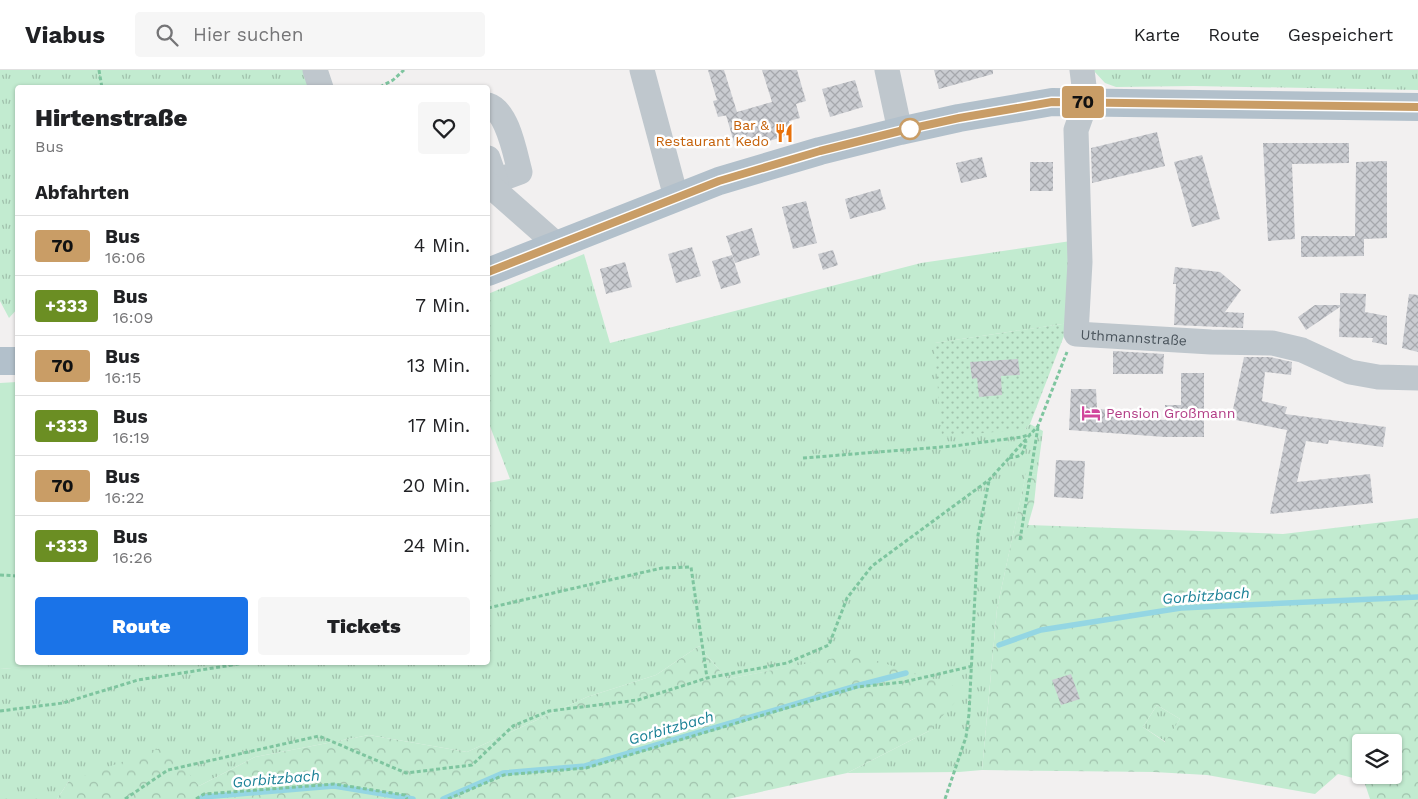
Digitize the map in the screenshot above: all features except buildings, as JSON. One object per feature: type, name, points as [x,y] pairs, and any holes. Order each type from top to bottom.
[{"type":"main road","points":[[490,271],[728,178],[820,151],[900,131],[1042,103],[1418,107]]},
{"type":"main road","points":[[0,361],[15,361]]},
{"type":"street","points":[[315,70],[320,85]]},
{"type":"street","points":[[642,70],[676,198]]},
{"type":"street","points":[[887,70],[900,131]]},
{"type":"street","points":[[1082,70],[1086,102]]},
{"type":"street","name":"Uthmannstraße","points":[[1086,102],[1076,130],[1080,262],[1076,334],[1272,343],[1302,350],[1350,372],[1378,377],[1418,378]]},
{"type":"street","points":[[490,106],[504,119],[520,172],[495,181]]},
{"type":"street","points":[[490,137],[495,181]]},
{"type":"street","points":[[490,165],[495,181],[556,244]]},
{"type":"path","points":[[99,70],[102,85]]},
{"type":"path","points":[[384,85],[393,80],[404,70]]},
{"type":"path","points":[[1020,540],[1038,426],[1051,396],[1062,361],[1076,334]]},
{"type":"path","points":[[125,799],[168,770],[319,736],[406,773],[472,765],[513,726],[549,711],[638,700],[707,678],[787,663],[829,646],[847,598],[872,566],[989,480],[1038,426]]},
{"type":"path","points":[[803,458],[954,446],[1022,437],[1031,434]]},
{"type":"path","points":[[1009,458],[1020,457],[1024,453],[1026,440]]},
{"type":"path","points":[[945,799],[966,736],[973,666],[978,535],[989,480]]},
{"type":"path","points":[[490,608],[662,568],[691,567],[707,678]]},
{"type":"path","points":[[0,575],[15,576]]},
{"type":"path","points":[[0,711],[63,703],[138,680],[232,665]]},
{"type":"path","points":[[448,799],[504,776],[586,768],[857,687],[904,682],[973,666]]},
{"type":"path","points":[[196,799],[204,794],[334,784],[405,795],[408,799]]},
{"type":"green space","points":[[0,70],[307,70],[312,85],[15,85],[15,311],[9,318],[0,301]]},
{"type":"green space","points":[[1093,70],[1418,70],[1418,90],[1193,86],[1116,87],[1105,83]]},
{"type":"green space","points":[[1071,241],[1069,323],[935,343],[1025,429],[1030,424],[1043,431],[1037,475],[1026,474],[997,609],[982,770],[847,773],[929,731],[856,655],[727,679],[699,646],[656,675],[587,697],[467,752],[369,735],[255,757],[199,786],[69,781],[57,799],[0,799],[0,669],[48,665],[490,665],[490,483],[510,479],[490,426],[490,293],[584,254],[610,343],[921,263]]},
{"type":"green space","points":[[1069,323],[1030,424],[1025,429],[942,437],[934,343]]},
{"type":"green space","points":[[15,382],[15,665],[56,665],[0,669],[0,383]]},
{"type":"green space","points":[[1026,473],[1037,475],[1034,504],[1028,525],[1283,534],[1418,518],[1418,799],[1370,799],[1365,784],[1402,784],[1402,734],[1352,734],[1352,778],[1338,774],[1315,794],[1207,775],[1154,772],[982,770],[997,609]],"holes":[[[1157,705],[1180,719],[1165,742],[1143,727]]]},
{"type":"green space","points":[[699,646],[727,679],[856,654],[966,690],[929,731],[847,773],[728,799],[57,799],[69,781],[166,746],[199,786],[255,757],[369,735],[467,752],[587,697],[656,675]]},
{"type":"green space","points":[[1157,705],[1180,719],[1166,742],[1143,727]]},
{"type":"waterway","name":"Gorbitzbach","points":[[999,645],[1041,630],[1181,608],[1418,597]]},
{"type":"waterway","name":"Gorbitzbach","points":[[443,799],[503,773],[585,766],[906,673]]},
{"type":"waterway","name":"Gorbitzbach","points":[[200,799],[203,797],[334,786],[413,799]]},
{"type":"bus line","name":"70","points":[[490,271],[719,181],[820,151],[993,111],[1052,102],[1418,107]]},
{"type":"place","name":"Bar & Restaurant Kedo","points":[[784,133]]},
{"type":"place","name":"Pension Großmann","points":[[1091,413]]}]
